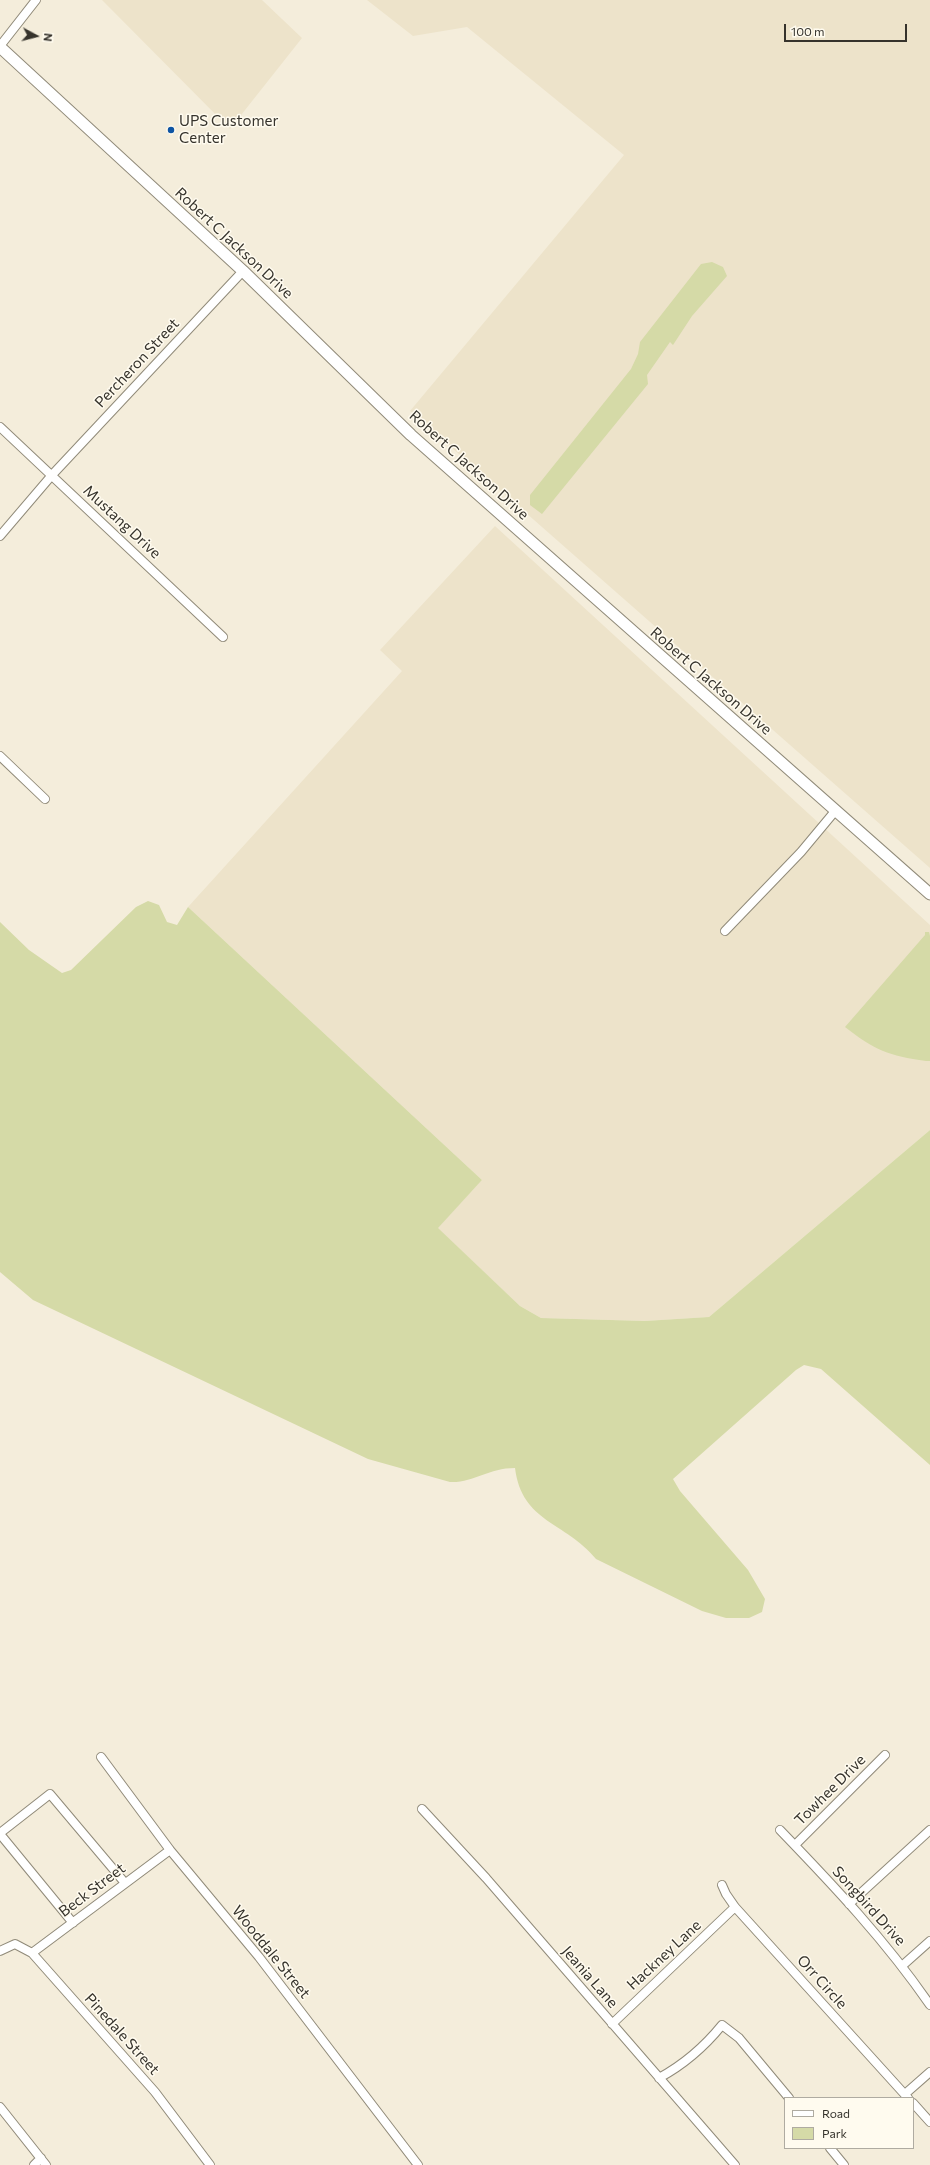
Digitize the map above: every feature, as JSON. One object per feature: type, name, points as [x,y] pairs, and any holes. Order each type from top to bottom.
[{"type":"main road","name":"Robert C Jackson Drive","points":[[0,46],[243,271],[411,435],[930,894]]},
{"type":"street","points":[[0,46],[36,0]]},
{"type":"street","name":"Percheron Street","points":[[0,536],[52,475],[243,271]]},
{"type":"street","name":"Mustang Drive","points":[[0,427],[223,637]]},
{"type":"street","points":[[0,756],[45,799]]},
{"type":"street","points":[[725,931],[801,852],[836,810]]},
{"type":"street","name":"Towhee Drive","points":[[795,1845],[885,1755]]},
{"type":"street","name":"Wooddale Street","points":[[101,1757],[170,1850],[259,1957],[418,2165]]},
{"type":"street","points":[[72,1923],[0,1834],[50,1794],[125,1883]]},
{"type":"street","name":"Jeania Lane","points":[[422,1809],[486,1878],[735,2165]]},
{"type":"street","name":"Songbird Drive","points":[[780,1830],[903,1965],[930,2004]]},
{"type":"street","points":[[849,1904],[930,1830]]},
{"type":"street","name":"Beck Street","points":[[32,1953],[170,1850]]},
{"type":"street","name":"Orr Circle","points":[[722,1884],[726,1894],[735,1907],[907,2096],[930,2072]]},
{"type":"street","name":"Hackney Lane","points":[[612,2024],[735,1907]]},
{"type":"street","points":[[903,1965],[930,1941]]},
{"type":"street","name":"Pinedale Street","points":[[0,1950],[15,1944],[32,1953],[155,2092],[210,2165]]},
{"type":"street","points":[[659,2078],[675,2069],[690,2057],[714,2035],[722,2024],[739,2038],[788,2097]]},
{"type":"street","points":[[914,2104],[930,2122]]},
{"type":"street","points":[[0,2107],[44,2162],[34,2165]]},
{"type":"street","points":[[831,2149],[844,2165]]},
{"type":"shaded area","points":[[102,0],[262,0],[302,38],[230,129]]},
{"type":"shaded area","points":[[367,0],[930,0],[930,868],[410,411],[624,155],[467,27],[413,36]]},
{"type":"shaded area","points":[[495,526],[930,925],[930,1130],[709,1317],[645,1321],[541,1318],[520,1306],[437,1228],[482,1180],[188,907],[402,671],[380,650]]},
{"type":"green space","points":[[712,262],[723,267],[727,276],[692,316],[673,345],[670,342],[647,375],[648,384],[542,514],[530,505],[530,495],[631,369],[638,354],[640,342],[701,264]]},
{"type":"green space","points":[[148,901],[159,905],[167,922],[177,925],[188,907],[482,1180],[438,1228],[520,1306],[541,1318],[645,1321],[709,1317],[930,1130],[930,1465],[821,1369],[804,1365],[796,1370],[673,1479],[680,1491],[748,1570],[765,1599],[762,1612],[749,1618],[726,1618],[702,1611],[596,1559],[584,1546],[546,1520],[526,1500],[519,1486],[515,1468],[497,1470],[459,1482],[450,1482],[368,1459],[33,1300],[0,1272],[0,922],[29,950],[62,973],[71,970],[136,907]]},
{"type":"green space","points":[[925,932],[929,932],[930,936],[930,1061],[902,1057],[882,1051],[855,1035],[845,1027],[925,935]]},
{"type":"place","name":"UPS Customer Center","points":[[171,130]]}]
